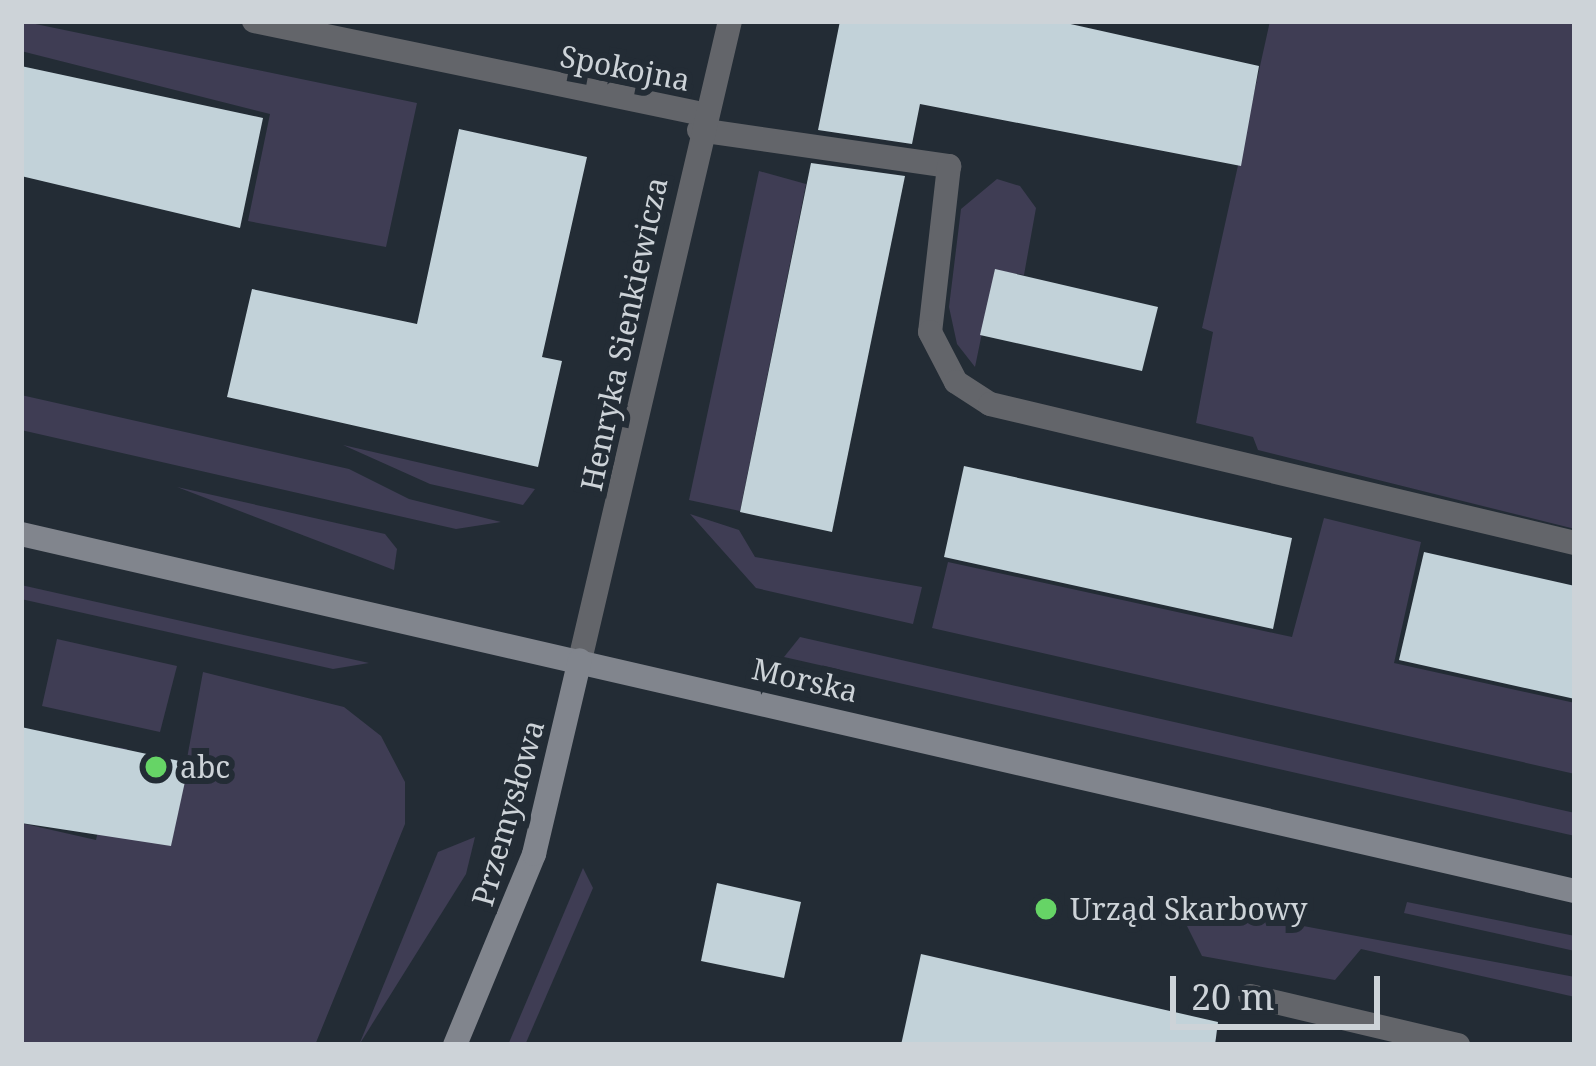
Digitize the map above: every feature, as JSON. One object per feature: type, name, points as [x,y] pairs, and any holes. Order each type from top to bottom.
[{"type":"street","name":"Spokojna","points":[[254,21],[700,122],[949,166],[930,332],[956,382],[990,404],[1575,543]]},
{"type":"street","name":"Henryka Sienkiewicza","points":[[580,660],[700,122],[730,21]]},
{"type":"street","name":"Morska","points":[[21,534],[1575,891]]},
{"type":"street","name":"Przemysłowa","points":[[455,1045],[534,854],[580,660]]},
{"type":"street","points":[[1250,996],[1457,1045]]},
{"type":"shaded area","points":[[21,21],[417,103],[386,247],[248,221],[270,114],[21,51]]},
{"type":"shaded area","points":[[1270,21],[1575,21],[1575,529],[1258,450],[1253,437],[1196,423],[1213,332],[1202,328]]},
{"type":"shaded area","points":[[759,171],[806,184],[740,511],[689,500]]},
{"type":"shaded area","points":[[997,179],[1020,186],[1036,208],[1024,275],[995,270],[975,367],[957,344],[949,307],[961,209]]},
{"type":"shaded area","points":[[21,395],[349,469],[409,499],[501,522],[456,529],[21,430]]},
{"type":"shaded area","points":[[343,445],[535,489],[523,505],[430,484]]},
{"type":"shaded area","points":[[177,487],[385,534],[397,549],[394,570]]},
{"type":"shaded area","points":[[690,514],[739,530],[755,557],[922,587],[913,624],[756,588]]},
{"type":"shaded area","points":[[1324,518],[1421,542],[1394,663],[1575,703],[1575,774],[932,628],[948,562],[1292,637]]},
{"type":"shaded area","points":[[21,585],[369,663],[333,669],[21,599]]},
{"type":"shaded area","points":[[800,637],[1575,813],[1575,836],[784,657]]},
{"type":"shaded area","points":[[57,639],[177,666],[160,732],[42,706]]},
{"type":"shaded area","points":[[203,672],[344,707],[381,736],[405,782],[405,824],[315,1045],[21,1045],[21,823],[96,840],[117,747],[127,749],[109,832],[171,845]]},
{"type":"shaded area","points":[[475,837],[466,874],[359,1045],[438,852]]},
{"type":"shaded area","points":[[583,868],[593,888],[525,1045],[508,1045]]},
{"type":"shaded area","points":[[1175,902],[1575,977],[1575,997],[1361,949],[1335,980],[1202,956]]},
{"type":"shaded area","points":[[1407,902],[1575,936],[1575,951],[1404,913]]},
{"type":"building","points":[[840,21],[1057,21],[1259,66],[1241,166],[920,104],[912,144],[818,130]]},
{"type":"building","points":[[21,66],[263,118],[240,228],[21,176]]},
{"type":"building","points":[[459,129],[587,157],[542,357],[562,361],[538,467],[227,397],[252,289],[417,324]]},
{"type":"building","points":[[811,163],[905,176],[832,532],[740,512]]},
{"type":"building","points":[[995,269],[1158,307],[1142,371],[980,335]]},
{"type":"building","points":[[964,466],[1292,538],[1273,629],[944,557]]},
{"type":"building","points":[[1424,552],[1575,586],[1575,699],[1399,660]]},
{"type":"building","points":[[21,727],[189,763],[171,846],[21,823]]},
{"type":"building","points":[[717,883],[801,902],[784,978],[701,961]]},
{"type":"building","points":[[921,954],[1218,1022],[1215,1045],[901,1045]]},
{"type":"place","name":"abc","points":[[156,767]]},
{"type":"place","name":"Urząd Skarbowy","points":[[1046,909]]}]
